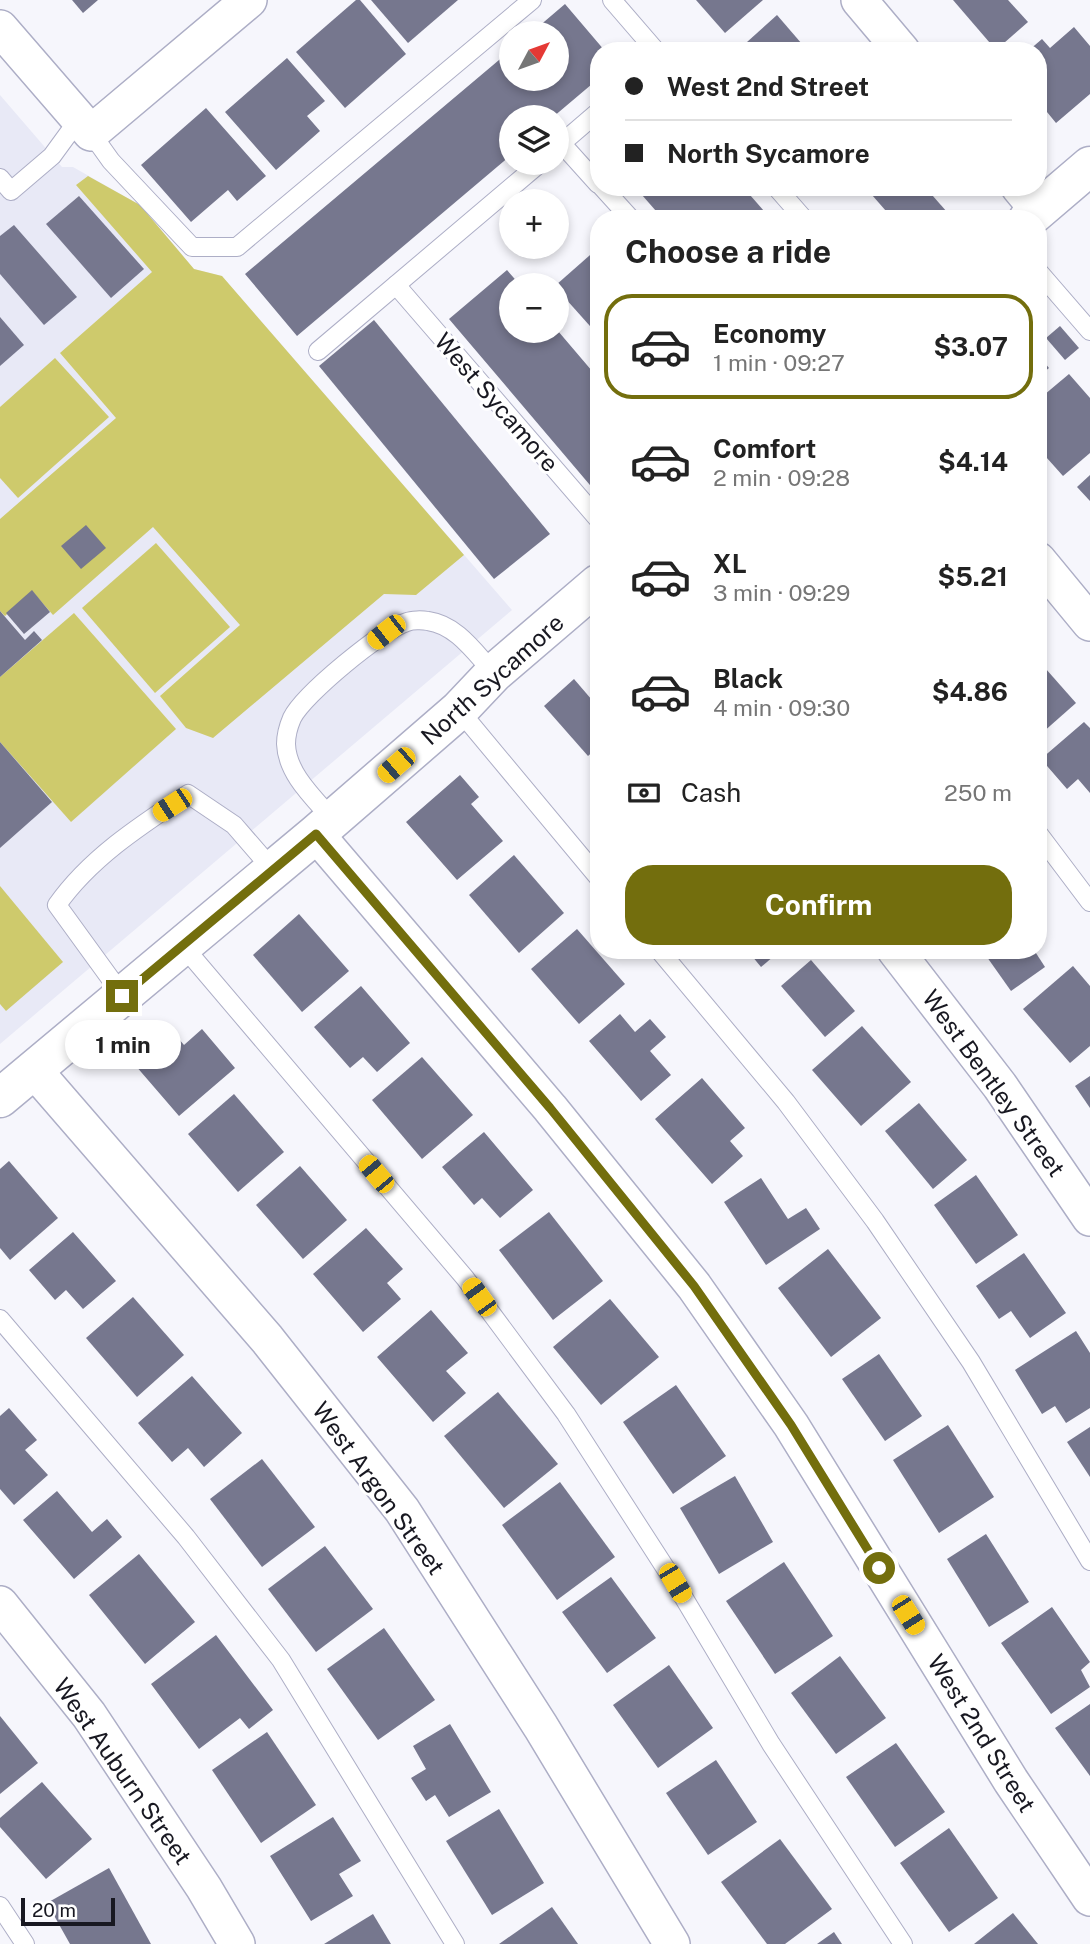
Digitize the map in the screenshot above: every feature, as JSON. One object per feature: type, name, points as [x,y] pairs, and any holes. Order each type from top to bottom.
[{"type":"street","points":[[0,28],[85,126],[249,0]]},
{"type":"street","points":[[859,0],[894,42]]},
{"type":"street","points":[[1047,193],[1090,166]]},
{"type":"street","points":[[1047,571],[1090,623]]},
{"type":"street","name":"North Sycamore","points":[[0,1098],[325,827],[459,710],[494,673],[590,595]]},
{"type":"street","name":"West 2nd Street","points":[[325,827],[694,1286],[791,1425],[1011,1781],[1090,1898]]},
{"type":"street","name":"West Bentley Street","points":[[902,959],[1000,1086],[1090,1218]]},
{"type":"street","name":"West Argon Street","points":[[34,1070],[267,1339],[402,1510],[541,1727],[672,1944]]},
{"type":"street","name":"West Auburn Street","points":[[0,1604],[89,1715],[204,1888],[237,1944]]},
{"type":"lane","points":[[0,178],[11,191],[85,126],[111,161],[192,247],[237,247],[533,0]]},
{"type":"lane","points":[[612,0],[648,42]]},
{"type":"lane","points":[[569,137],[590,119]]},
{"type":"lane","points":[[569,156],[590,176]]},
{"type":"lane","points":[[318,351],[526,175]]},
{"type":"lane","points":[[609,196],[623,210]]},
{"type":"lane","points":[[784,196],[796,210]]},
{"type":"lane","points":[[1047,281],[1090,331]]},
{"type":"lane","name":"West Sycamore","points":[[396,285],[590,510]]},
{"type":"lane","points":[[325,827],[298,778],[287,751],[286,740],[293,717],[314,691],[386,632],[408,621],[428,621],[455,632],[494,673]]},
{"type":"lane","points":[[459,710],[590,867]]},
{"type":"lane","points":[[122,996],[57,905],[71,884],[139,826],[188,794],[234,825],[273,870]]},
{"type":"lane","points":[[1047,845],[1090,902]]},
{"type":"lane","points":[[183,946],[465,1278],[566,1414],[675,1583],[771,1744],[903,1944]]},
{"type":"lane","points":[[667,959],[786,1102],[875,1221],[971,1362],[1090,1561]]},
{"type":"lane","points":[[0,1319],[186,1536],[281,1660],[455,1944]]},
{"type":"lane","points":[[0,1906],[24,1944]]},
{"type":"shaded area","points":[[0,95],[62,167],[73,167],[140,205],[194,269],[222,276],[512,610],[0,1044]]},
{"type":"shaded area","points":[[88,176],[140,205],[194,269],[222,276],[464,555],[416,595],[384,594],[213,738],[186,728],[160,696],[240,625],[153,527],[53,615],[32,591],[5,616],[0,611],[0,519],[116,418],[60,353],[152,272],[76,185]]},
{"type":"shaded area","points":[[55,358],[109,417],[18,498],[0,478],[0,407]]},
{"type":"shaded area","points":[[156,543],[230,627],[155,693],[82,608]]},
{"type":"shaded area","points":[[74,613],[176,729],[71,822],[0,742],[0,677]]},
{"type":"shaded area","points":[[0,886],[63,962],[6,1011],[0,1004]]},
{"type":"building","points":[[72,0],[98,0],[83,13]]},
{"type":"building","points":[[356,0],[360,0],[406,54],[345,108],[296,52]]},
{"type":"building","points":[[371,0],[458,0],[408,43]]},
{"type":"building","points":[[696,0],[763,0],[725,33]]},
{"type":"building","points":[[953,0],[1008,0],[1028,22],[1005,42],[989,42]]},
{"type":"building","points":[[565,4],[597,42],[590,42],[590,86],[567,105],[499,105],[499,165],[297,336],[245,274],[499,60],[499,91],[569,91],[569,21],[545,21]]},
{"type":"building","points":[[777,15],[800,42],[747,42]]},
{"type":"building","points":[[1074,27],[1090,46],[1090,94],[1056,123],[1047,112],[1047,45],[1050,48]]},
{"type":"building","points":[[287,58],[325,101],[307,116],[320,131],[276,170],[225,112]]},
{"type":"building","points":[[206,108],[266,176],[237,201],[228,190],[191,222],[141,165]]},
{"type":"building","points":[[79,196],[144,269],[111,298],[46,224]]},
{"type":"building","points":[[643,196],[751,196],[763,210],[655,210]]},
{"type":"building","points":[[873,196],[933,196],[945,210],[885,210]]},
{"type":"building","points":[[14,225],[77,297],[44,325],[0,274],[0,236]]},
{"type":"building","points":[[590,255],[590,326],[569,303],[569,274]]},
{"type":"building","points":[[499,277],[499,343],[568,343],[590,369],[590,485],[449,319]]},
{"type":"building","points":[[0,317],[24,345],[0,366]]},
{"type":"building","points":[[374,320],[550,534],[494,579],[319,366]]},
{"type":"building","points":[[1060,326],[1079,348],[1065,360],[1047,337]]},
{"type":"building","points":[[1069,374],[1090,398],[1090,453],[1063,476],[1047,458],[1047,392]]},
{"type":"building","points":[[1090,475],[1090,501],[1077,487]]},
{"type":"building","points":[[86,525],[106,548],[81,569],[61,546]]},
{"type":"building","points":[[32,590],[50,612],[24,634],[6,613]]},
{"type":"building","points":[[0,611],[25,640],[34,631],[42,640],[0,677]]},
{"type":"building","points":[[1047,670],[1076,703],[1047,729]]},
{"type":"building","points":[[574,679],[590,698],[590,754],[588,756],[544,706]]},
{"type":"building","points":[[1084,722],[1090,728],[1090,793],[1078,779],[1067,789],[1047,766],[1047,754]]},
{"type":"building","points":[[0,742],[52,802],[0,848]]},
{"type":"building","points":[[460,775],[479,797],[471,804],[503,841],[457,880],[406,822]]},
{"type":"building","points":[[514,855],[564,913],[519,953],[469,895]]},
{"type":"building","points":[[299,914],[349,971],[302,1012],[253,955]]},
{"type":"building","points":[[577,929],[590,944],[590,959],[603,959],[625,984],[579,1024],[531,969]]},
{"type":"building","points":[[754,959],[770,959],[761,967]]},
{"type":"building","points":[[988,959],[1040,959],[1045,967],[1011,991]]},
{"type":"building","points":[[811,960],[855,1011],[825,1037],[781,986]]},
{"type":"building","points":[[1073,966],[1090,986],[1090,1046],[1070,1063],[1023,1009]]},
{"type":"building","points":[[361,986],[410,1043],[377,1072],[363,1057],[350,1068],[314,1027]]},
{"type":"building","points":[[620,1014],[635,1032],[650,1019],[666,1037],[650,1051],[671,1075],[641,1101],[589,1041]]},
{"type":"building","points":[[167,1025],[184,1045],[202,1029],[235,1068],[179,1116],[129,1058]]},
{"type":"building","points":[[862,1026],[911,1082],[861,1126],[812,1070]]},
{"type":"building","points":[[422,1057],[473,1115],[422,1159],[372,1100]]},
{"type":"building","points":[[1090,1076],[1090,1108],[1075,1086]]},
{"type":"building","points":[[702,1078],[745,1128],[730,1141],[743,1156],[712,1184],[655,1119]]},
{"type":"building","points":[[234,1094],[284,1152],[238,1192],[188,1134]]},
{"type":"building","points":[[919,1103],[967,1160],[933,1189],[885,1131]]},
{"type":"building","points":[[484,1132],[533,1190],[500,1218],[482,1198],[474,1205],[442,1167]]},
{"type":"building","points":[[9,1161],[58,1218],[10,1260],[0,1248],[0,1169]]},
{"type":"building","points":[[300,1166],[347,1220],[303,1259],[256,1205]]},
{"type":"building","points":[[976,1175],[1018,1235],[976,1264],[934,1205]]},
{"type":"building","points":[[761,1178],[788,1219],[806,1208],[820,1229],[766,1265],[724,1202]]},
{"type":"building","points":[[549,1212],[603,1281],[553,1320],[499,1250]]},
{"type":"building","points":[[366,1228],[403,1269],[387,1283],[401,1299],[363,1332],[313,1274]]},
{"type":"building","points":[[73,1232],[116,1281],[83,1309],[66,1290],[55,1300],[29,1270]]},
{"type":"building","points":[[828,1249],[881,1318],[831,1357],[778,1288]]},
{"type":"building","points":[[1024,1253],[1066,1313],[1030,1338],[1011,1311],[999,1319],[976,1286]]},
{"type":"building","points":[[133,1297],[184,1355],[137,1397],[86,1338]]},
{"type":"building","points":[[610,1299],[659,1357],[601,1405],[553,1347]]},
{"type":"building","points":[[431,1310],[468,1353],[446,1371],[466,1393],[433,1422],[377,1357]]},
{"type":"building","points":[[1076,1331],[1090,1353],[1090,1408],[1066,1423],[1055,1406],[1042,1414],[1015,1370]]},
{"type":"building","points":[[879,1354],[922,1416],[885,1441],[842,1379]]},
{"type":"building","points":[[192,1376],[242,1433],[204,1467],[188,1448],[172,1462],[138,1423]]},
{"type":"building","points":[[676,1385],[726,1456],[673,1494],[623,1422]]},
{"type":"building","points":[[498,1392],[558,1464],[504,1508],[444,1436]]},
{"type":"building","points":[[9,1408],[37,1440],[25,1450],[48,1475],[14,1505],[0,1489],[0,1416]]},
{"type":"building","points":[[948,1425],[994,1497],[939,1533],[893,1460]]},
{"type":"building","points":[[1090,1427],[1090,1477],[1067,1442]]},
{"type":"building","points":[[262,1459],[315,1527],[262,1567],[210,1499]]},
{"type":"building","points":[[735,1476],[773,1542],[719,1574],[680,1508]]},
{"type":"building","points":[[560,1482],[615,1557],[557,1600],[502,1525]]},
{"type":"building","points":[[57,1491],[92,1532],[107,1519],[122,1537],[74,1579],[23,1520]]},
{"type":"building","points":[[986,1534],[1029,1602],[989,1627],[947,1559]]},
{"type":"building","points":[[325,1546],[373,1609],[316,1652],[268,1589]]},
{"type":"building","points":[[139,1554],[195,1622],[145,1664],[89,1595]]},
{"type":"building","points":[[784,1562],[833,1636],[775,1674],[726,1601]]},
{"type":"building","points":[[611,1577],[656,1638],[607,1673],[562,1612]]},
{"type":"building","points":[[1052,1607],[1090,1662],[1081,1670],[1090,1687],[1051,1714],[1001,1643]]},
{"type":"building","points":[[384,1628],[435,1700],[378,1740],[327,1669]]},
{"type":"building","points":[[216,1635],[273,1710],[249,1729],[240,1718],[199,1749],[151,1684]]},
{"type":"building","points":[[840,1656],[886,1718],[836,1754],[791,1693]]},
{"type":"building","points":[[669,1665],[713,1728],[658,1768],[613,1705]]},
{"type":"building","points":[[1090,1704],[1090,1776],[1055,1728]]},
{"type":"building","points":[[0,1716],[38,1763],[0,1794]]},
{"type":"building","points":[[450,1724],[491,1792],[449,1817],[435,1795],[426,1801],[411,1778],[426,1769],[413,1746]]},
{"type":"building","points":[[267,1732],[316,1805],[261,1843],[212,1770]]},
{"type":"building","points":[[896,1743],[945,1812],[895,1847],[846,1777]]},
{"type":"building","points":[[716,1760],[757,1822],[708,1855],[666,1793]]},
{"type":"building","points":[[42,1782],[92,1839],[46,1879],[0,1827],[0,1818]]},
{"type":"building","points":[[499,1809],[544,1883],[492,1915],[446,1841]]},
{"type":"building","points":[[333,1817],[361,1861],[339,1874],[353,1896],[311,1921],[270,1856]]},
{"type":"building","points":[[949,1828],[998,1898],[949,1932],[900,1863]]},
{"type":"building","points":[[780,1839],[832,1909],[785,1944],[767,1944],[721,1882]]},
{"type":"building","points":[[109,1868],[151,1944],[70,1944],[47,1903]]},
{"type":"building","points":[[552,1907],[578,1944],[499,1944]]},
{"type":"building","points":[[1013,1913],[1038,1944],[974,1944]]},
{"type":"building","points":[[373,1914],[391,1944],[324,1944]]},
{"type":"building","points":[[834,1932],[842,1944],[817,1944]]},
{"type":"route","points":[[122,996],[316,834],[550,1108],[694,1286],[791,1425],[879,1568]]}]
